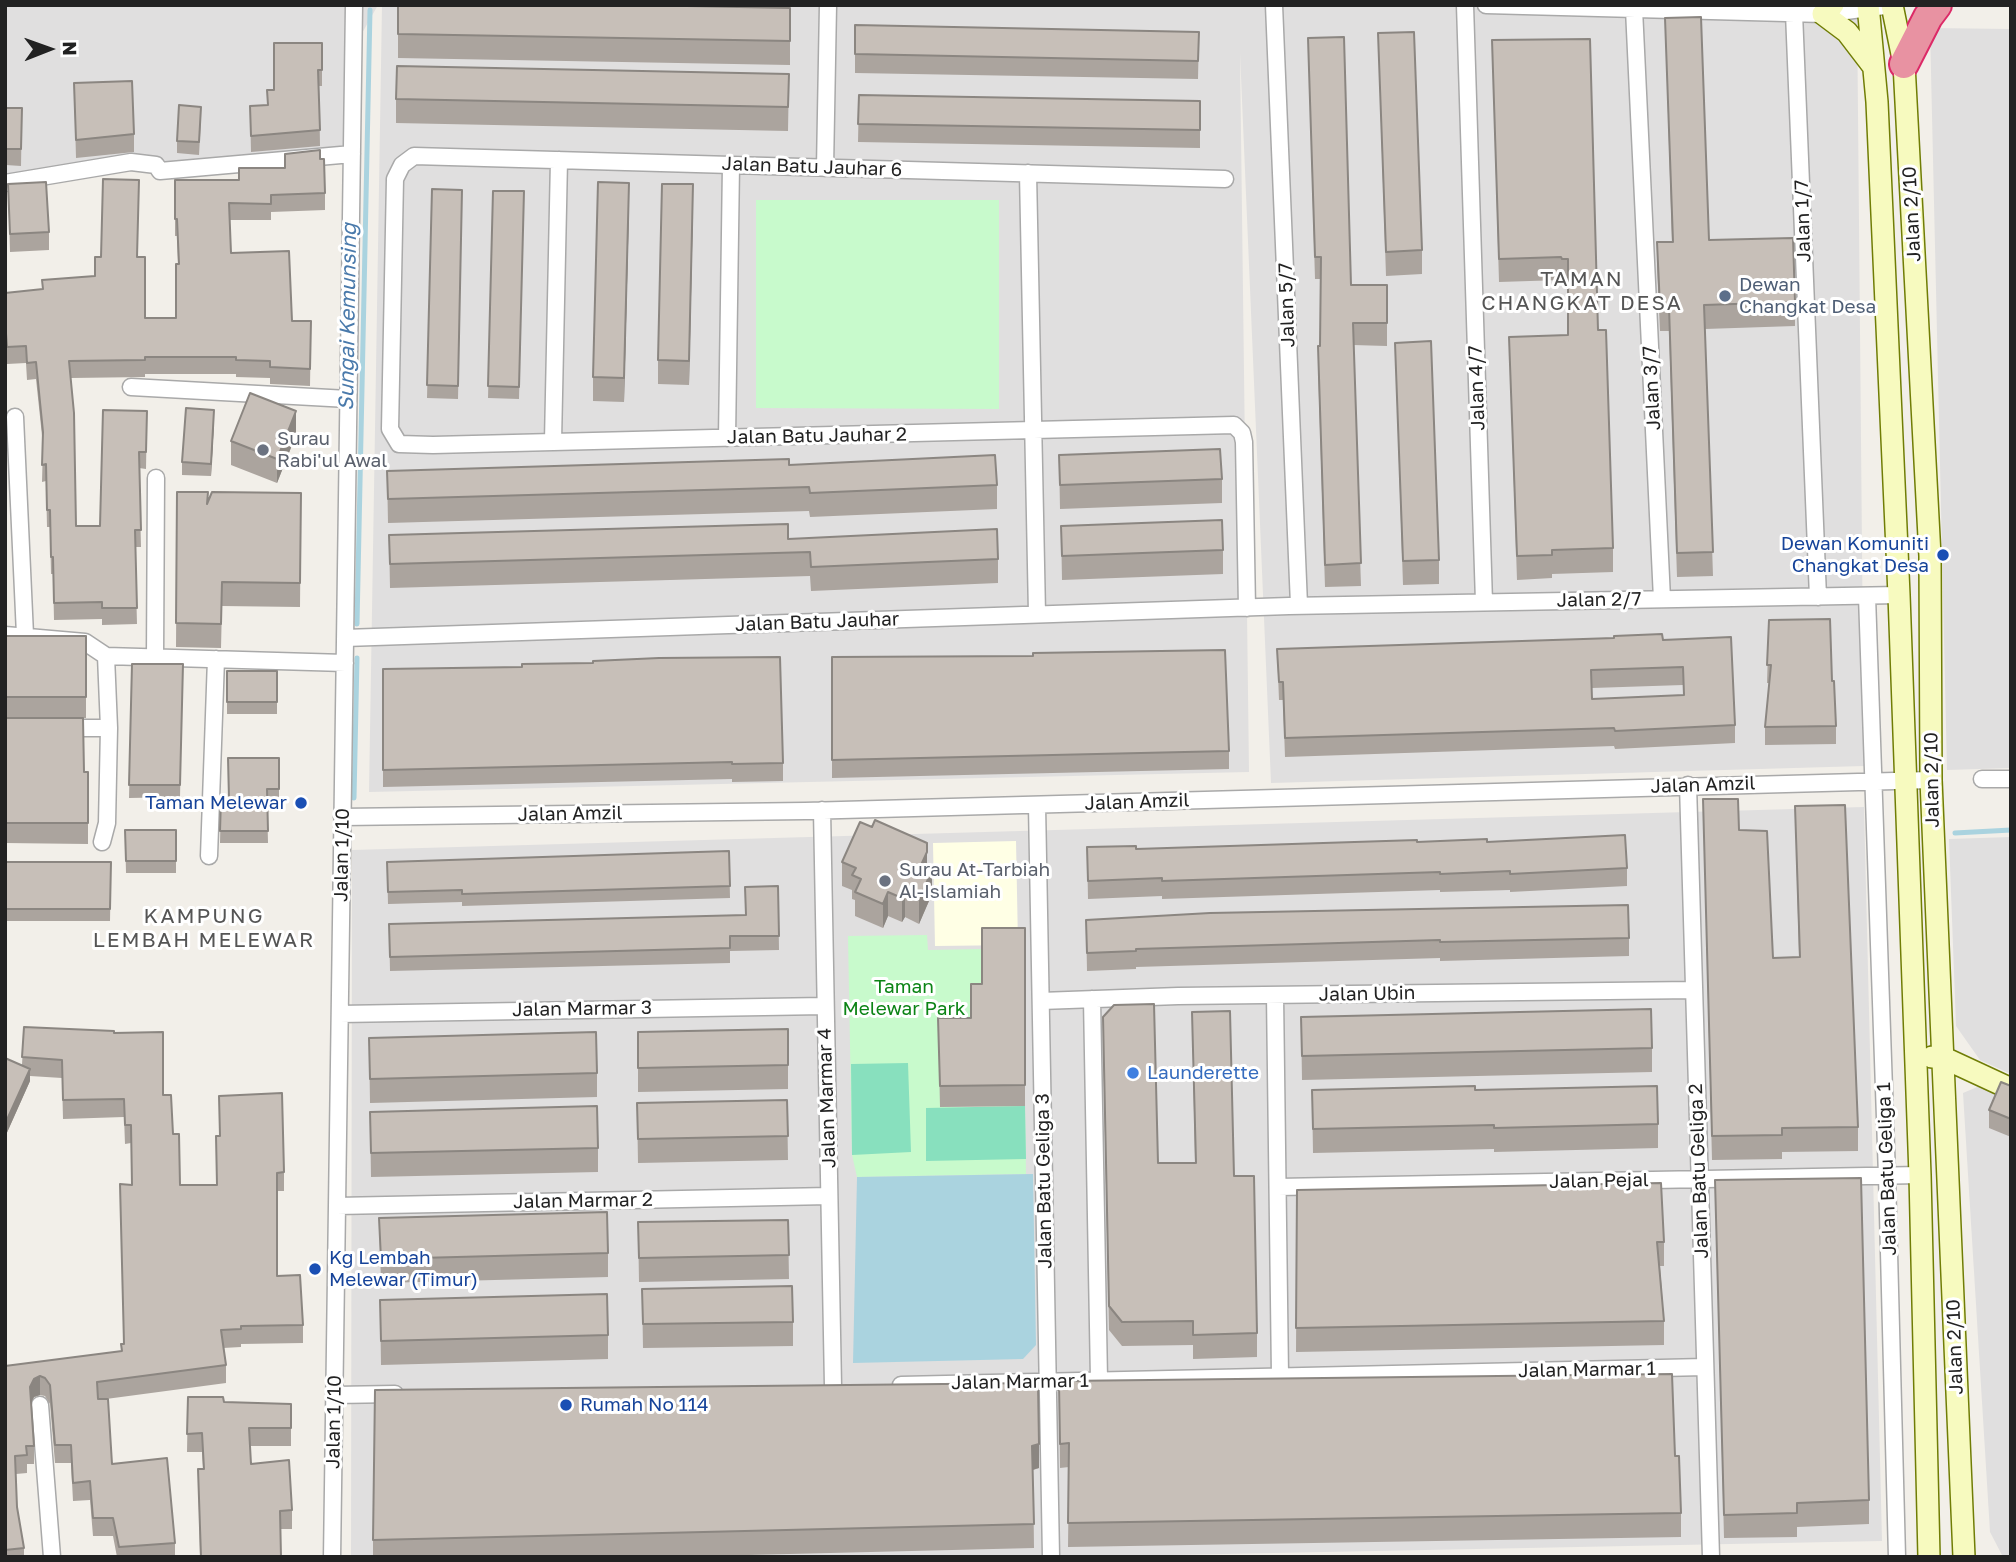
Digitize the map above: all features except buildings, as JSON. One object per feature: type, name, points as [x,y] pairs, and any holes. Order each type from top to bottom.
[{"type":"highway","points":[[1904,64],[1937,5]]},
{"type":"street","name":"Jalan 1/10","points":[[332,1557],[354,5]]},
{"type":"street","points":[[825,168],[828,5]]},
{"type":"street","name":"Jalan 5/7","points":[[1274,5],[1294,606]]},
{"type":"street","name":"Jalan 4/7","points":[[1465,5],[1484,602]]},
{"type":"street","points":[[1486,5],[1794,13],[1880,6]]},
{"type":"street","name":"Jalan 2/10","points":[[1880,6],[1904,64],[1930,556],[1931,780],[1964,1557]]},
{"type":"street","name":"Jalan 2/10","points":[[1880,6],[1874,68],[1906,781],[1920,1175],[1929,1557]]},
{"type":"street","name":"Jalan 3/7","points":[[1634,9],[1662,599]]},
{"type":"street","points":[[1828,10],[1874,68]]},
{"type":"street","name":"Jalan 1/7","points":[[1794,13],[1818,597]]},
{"type":"street","points":[[5,183],[131,162],[156,165],[160,171],[352,154]]},
{"type":"street","name":"Jalan Batu Jauhar 6","points":[[399,444],[390,429],[395,180],[402,165],[414,156],[1225,179]]},
{"type":"street","points":[[553,441],[559,160]]},
{"type":"street","points":[[727,438],[731,165]]},
{"type":"street","points":[[1028,173],[1037,614]]},
{"type":"street","points":[[131,387],[348,399]]},
{"type":"street","points":[[15,417],[25,635]]},
{"type":"street","name":"Jalan Batu Jauhar 2","points":[[399,444],[1234,425],[1242,433],[1244,442],[1247,608]]},
{"type":"street","points":[[155,657],[156,478]]},
{"type":"street","name":"Jalan 2/7","points":[[1294,606],[1899,595]]},
{"type":"street","name":"Jalan Batu Geliga 1","points":[[1867,596],[1898,1557]]},
{"type":"street","name":"Jalan Batu Jauhar","points":[[345,638],[1294,606]]},
{"type":"street","points":[[5,635],[85,642],[106,656],[345,663]]},
{"type":"street","points":[[103,842],[107,823],[109,728],[106,656]]},
{"type":"street","points":[[209,856],[216,659]]},
{"type":"street","points":[[44,728],[109,728]]},
{"type":"street","points":[[1982,779],[2011,779]]},
{"type":"street","name":"Jalan Amzil","points":[[342,817],[1037,805],[1931,780]]},
{"type":"street","name":"Jalan Batu Geliga 2","points":[[1688,786],[1711,1557]]},
{"type":"street","name":"Jalan Batu Geliga 3","points":[[1037,805],[1051,1557]]},
{"type":"street","name":"Jalan Marmar 4","points":[[822,810],[833,1386]]},
{"type":"street","name":"Jalan Ubin","points":[[1041,1001],[1694,990]]},
{"type":"street","points":[[1275,995],[1280,1376]]},
{"type":"street","points":[[1092,999],[1099,1380]]},
{"type":"street","name":"Jalan Marmar 3","points":[[340,1014],[824,1006]]},
{"type":"street","points":[[1914,1055],[1942,1057],[2011,1089]]},
{"type":"street","name":"Jalan Pejal","points":[[1278,1187],[1920,1175]]},
{"type":"street","name":"Jalan Marmar 2","points":[[337,1206],[829,1196]]},
{"type":"street","name":"Jalan Marmar 1","points":[[887,1385],[1705,1367]]},
{"type":"street","points":[[335,1395],[415,1393]]},
{"type":"street","points":[[40,1405],[52,1557]]},
{"type":"shaded area","points":[[5,5],[378,5],[353,49],[352,154],[177,167],[133,158],[5,180]]},
{"type":"shaded area","points":[[382,5],[1857,5],[1864,766],[1271,783],[1240,53],[1249,772],[369,792]]},
{"type":"shaded area","points":[[1930,28],[2011,29],[2011,768],[1947,770]]},
{"type":"shaded area","points":[[1864,807],[1882,1541],[1071,1557],[351,1557],[352,850]]},
{"type":"shaded area","points":[[2011,837],[2011,1074],[1980,1060],[1956,1026],[1949,839]]},
{"type":"shaded area","points":[[1016,841],[1018,945],[935,946],[933,843]]},
{"type":"shaded area","points":[[1982,1085],[2011,1099],[2011,1557],[2003,1557],[1990,1532],[1963,1093]]},
{"type":"green space","points":[[756,200],[999,200],[999,409],[756,408]]},
{"type":"green space","name":"Taman Melewar Park","points":[[927,935],[928,950],[982,949],[982,1006],[971,1040],[940,1107],[1025,1106],[1026,1174],[857,1177],[852,1155],[848,936]]},
{"type":"green space","points":[[908,1063],[911,1152],[852,1155],[851,1064]]},
{"type":"green space","points":[[1025,1106],[1026,1159],[926,1161],[926,1108]]},
{"type":"water","points":[[1033,1174],[1036,1345],[1023,1359],[853,1363],[857,1177]]},
{"type":"waterway","name":"Sungai Kemunsing","points":[[357,624],[370,10]]},
{"type":"waterway","name":"Sungai Kemunsing","points":[[354,798],[357,658]]},
{"type":"waterway","name":"Sungai Kemunsing","points":[[1955,833],[2011,830]]},
{"type":"place","name":"Dewan Changkat Desa","points":[[1725,296]]},
{"type":"place","name":"Surau Rabi'ul Awal","points":[[263,450]]},
{"type":"place","name":"Dewan Komuniti Changkat Desa","points":[[1943,555]]},
{"type":"place","name":"Taman Melewar","points":[[301,803]]},
{"type":"place","name":"Surau At-Tarbiah Al-Islamiah","points":[[885,881]]},
{"type":"place","name":"Launderette","points":[[1133,1073]]},
{"type":"place","name":"Kg Lembah Melewar (Timur)","points":[[315,1269]]},
{"type":"place","name":"Rumah No 114","points":[[566,1405]]},
{"type":"district","name":"TAMAN CHANGKAT DESA","points":[[1582,291]]},
{"type":"district","name":"KAMPUNG LEMBAH MELEWAR","points":[[204,928]]}]
